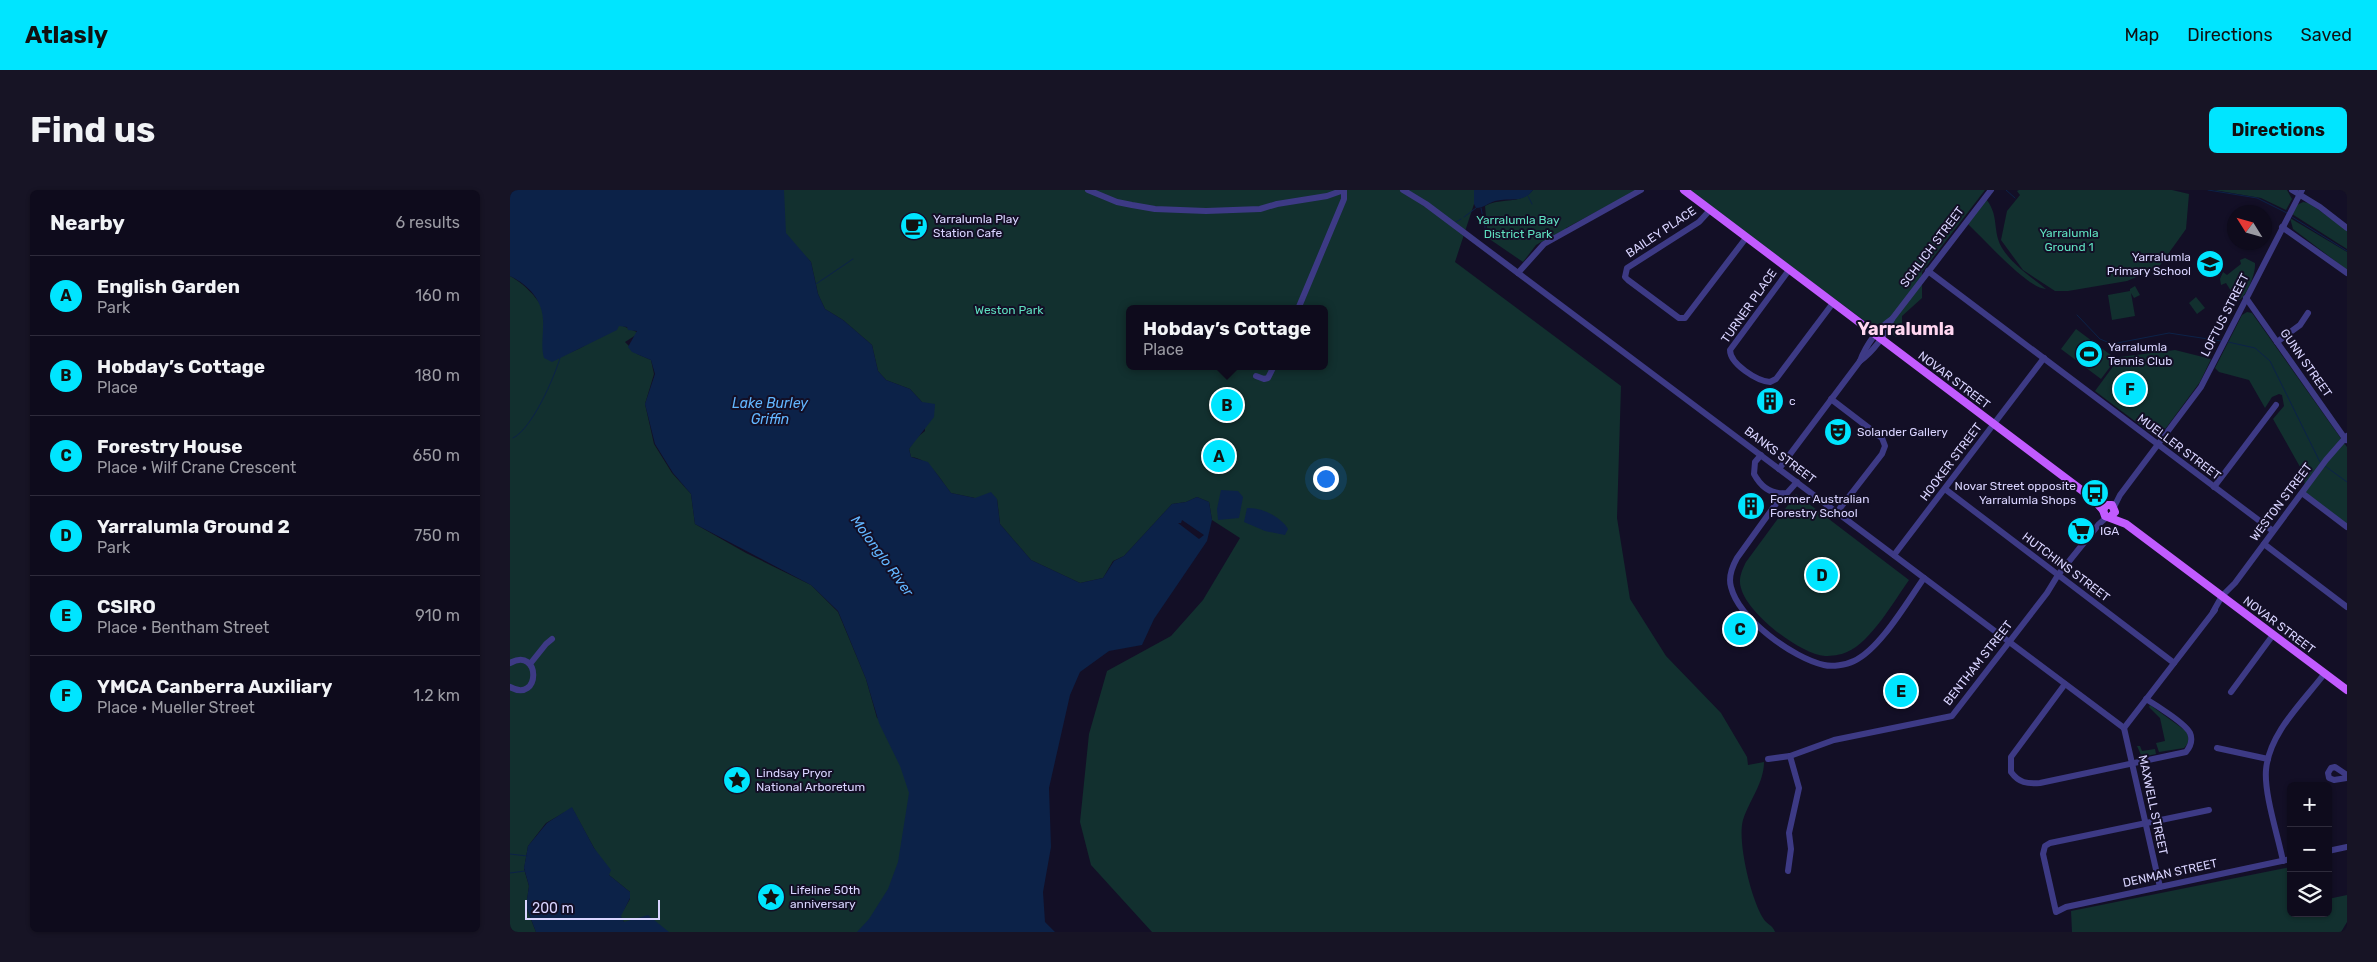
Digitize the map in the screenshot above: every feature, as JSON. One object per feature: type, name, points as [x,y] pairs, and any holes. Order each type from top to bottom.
[{"type":"main road","name":"NOVAR STREET","points":[[1684,190],[2347,690]]},
{"type":"street","points":[[1088,190],[1132,205],[1155,209],[1206,211],[1260,208],[1326,196],[1344,190],[1344,199],[1300,305]]},
{"type":"street","name":"BANKS STREET","points":[[1403,190],[1426,204],[2124,728]]},
{"type":"street","name":"SCHLICH STREET","points":[[1779,468],[1860,361],[1867,356],[1878,337],[1991,190]]},
{"type":"street","points":[[2292,190],[2301,192],[2347,228]]},
{"type":"street","points":[[1518,273],[1544,244],[1637,191]]},
{"type":"street","name":"LOFTUS STREET","points":[[2158,445],[2201,387],[2288,214],[2301,192]]},
{"type":"street","name":"BAILEY PLACE","points":[[1710,210],[1700,222],[1627,268],[1626,277],[1628,280],[1679,318],[1684,318],[1746,238]]},
{"type":"street","points":[[2282,227],[2347,274]]},
{"type":"street","name":"TURNER PLACE","points":[[1789,270],[1730,350],[1734,360],[1757,378],[1770,382],[1776,379],[1833,303]]},
{"type":"street","name":"MUELLER STREET","points":[[1928,271],[2273,532]]},
{"type":"street","name":"GUNN STREET","points":[[2246,298],[2346,438]]},
{"type":"street","points":[[2277,342],[2300,325],[2308,313]]},
{"type":"street","name":"HOOKER STREET","points":[[1894,555],[2044,358]]},
{"type":"street","points":[[1256,376],[1264,379],[1268,378],[1272,370]]},
{"type":"street","points":[[1831,399],[1882,438],[1885,446],[1882,454],[1837,512]]},
{"type":"street","points":[[2214,487],[2276,405]]},
{"type":"street","name":"WESTON STREET","points":[[2124,728],[2326,460],[2346,438]]},
{"type":"street","name":"BENTHAM STREET","points":[[1768,759],[1790,756],[1834,740],[1952,716],[2047,594],[2158,445]]},
{"type":"street","points":[[1761,455],[1754,466],[1756,478],[1766,488],[1783,494]]},
{"type":"street","points":[[1797,482],[1790,490],[1783,494],[1737,558],[1732,568],[1730,580],[1731,588],[1742,610],[1750,619],[1798,656],[1827,666],[1852,662],[1863,656],[1874,646],[1924,578]]},
{"type":"street","name":"HUTCHINS STREET","points":[[1945,489],[2174,663]]},
{"type":"street","points":[[2302,493],[2347,527]]},
{"type":"street","points":[[2264,544],[2347,607]]},
{"type":"street","points":[[2231,692],[2274,635]]},
{"type":"street","points":[[530,664],[552,639]]},
{"type":"street","points":[[510,663],[521,660],[530,664],[534,674],[529,686],[519,690],[510,687]]},
{"type":"street","points":[[2283,861],[2266,781],[2268,759],[2276,738],[2325,674]]},
{"type":"street","points":[[2065,684],[2013,753],[2010,764],[2011,772],[2016,778],[2030,784],[2040,783],[2186,752],[2190,747],[2191,739],[2188,730],[2146,699]]},
{"type":"street","name":"MAXWELL STREET","points":[[2124,728],[2160,887]]},
{"type":"street","points":[[2217,748],[2268,759]]},
{"type":"street","points":[[1788,871],[1791,849],[1789,833],[1799,788],[1790,756]]},
{"type":"street","points":[[2146,823],[2209,810]]},
{"type":"street","name":"DENMAN STREET","points":[[2146,823],[2050,843],[2045,846],[2043,854],[2056,912],[2066,907],[2287,860]]},
{"type":"street","points":[[2332,850],[2347,847]]},
{"type":"green space","name":"Weston Park","points":[[779,190],[1474,190],[1474,204],[1455,262],[1621,386],[1617,518],[1630,599],[1666,656],[1721,713],[1747,757],[1748,765],[1764,762],[1762,777],[1743,820],[1742,842],[1746,870],[1758,909],[1775,932],[1152,932],[1091,865],[1080,822],[1089,734],[1107,671],[1171,636],[1203,600],[1240,538],[1212,520],[1209,502],[1197,497],[1186,502],[1172,504],[1124,556],[1113,561],[1103,578],[1080,583],[1031,560],[1000,524],[997,499],[975,498],[951,493],[929,466],[911,457],[909,449],[915,439],[925,431],[922,402],[910,389],[886,380],[878,371],[872,345],[843,320],[825,309],[818,294],[811,262],[783,233]]},
{"type":"green space","name":"Yarralumla Bay District Park","points":[[1533,190],[1637,190],[1566,228],[1564,234],[1547,244],[1543,241],[1536,245],[1523,262],[1488,238],[1485,206],[1491,203],[1523,198]]},
{"type":"green space","points":[[1688,190],[1985,190],[1922,272],[1922,298],[1902,316],[1902,334],[1896,337],[1890,332],[1891,330],[1885,330],[1885,326],[1870,325]]},
{"type":"green space","name":"Yarralumla Ground 1","points":[[2172,190],[2189,194],[2186,229],[2158,268],[2127,281],[2068,291],[2055,291],[2023,270],[2001,240],[2007,211],[2020,195],[2017,191]]},
{"type":"green space","points":[[2214,190],[2287,190],[2292,199],[2286,210],[2261,198]]},
{"type":"green space","points":[[1986,199],[1994,214],[2001,246],[2018,267],[2046,289],[2038,287],[2017,272],[1967,223]]},
{"type":"green space","points":[[2303,202],[2309,203],[2347,230],[2347,249],[2292,214],[2297,205]]},
{"type":"green space","points":[[2290,218],[2347,252],[2347,270],[2293,229]]},
{"type":"green space","points":[[2245,258],[2255,263],[2255,267],[2248,289],[2238,301],[2228,294],[2231,291],[2226,283],[2221,285],[2220,279],[2223,272],[2227,275],[2241,264],[2240,260]]},
{"type":"green space","points":[[510,276],[535,297],[544,310],[550,333],[545,357],[565,355],[574,351],[592,341],[616,323],[639,333],[625,342],[637,354],[651,360],[654,374],[645,404],[654,444],[672,473],[691,494],[695,524],[746,553],[811,585],[838,612],[866,679],[877,718],[885,721],[915,791],[902,868],[862,932],[668,932],[624,922],[620,916],[630,899],[630,892],[609,875],[572,808],[546,823],[528,846],[524,869],[529,886],[526,907],[536,932],[510,932]]},
{"type":"green space","points":[[2135,286],[2140,295],[2134,298],[2131,293],[2135,316],[2112,320],[2108,295],[2130,291]]},
{"type":"green space","points":[[2196,297],[2205,308],[2197,314],[2189,303]]},
{"type":"green space","points":[[2247,312],[2252,313],[2347,447],[2347,524],[2305,493],[2304,474],[2273,419],[2284,406],[2282,395],[2279,394],[2272,397],[2265,408],[2249,380],[2219,372],[2215,368],[2242,315]]},
{"type":"green space","name":"Yarralumla Tennis Club","points":[[2076,329],[2116,359],[2101,379],[2061,349]]},
{"type":"green space","points":[[2175,350],[2211,359],[2200,382],[2163,432],[2152,434],[2095,391],[2120,357]]},
{"type":"green space","points":[[1796,494],[1909,580],[1865,639],[1856,647],[1842,654],[1825,656],[1814,654],[1789,640],[1763,620],[1753,609],[1745,598],[1740,585],[1740,578],[1746,562]]},
{"type":"green space","points":[[2150,705],[2186,731],[2188,740],[2184,748],[2159,752],[2156,743],[2165,741],[2160,718],[2149,707]]},
{"type":"green space","points":[[2137,746],[2140,746],[2142,751],[2155,749],[2156,754],[2142,757]]},
{"type":"green space","points":[[2287,868],[2287,917],[2332,917],[2332,898],[2347,895],[2347,922],[2341,932],[2072,932],[2071,911]]},
{"type":"water","name":"Lake Burley Griffin","points":[[510,190],[784,190],[786,233],[811,262],[818,294],[825,309],[843,320],[872,345],[878,371],[886,380],[910,389],[922,402],[935,404],[934,417],[909,449],[911,457],[928,462],[951,493],[975,498],[991,492],[997,499],[1000,524],[1031,560],[1080,583],[1103,578],[1114,561],[1124,556],[1172,504],[1186,502],[1197,497],[1209,502],[1212,520],[1207,541],[1154,619],[1142,645],[1109,651],[1080,672],[1070,695],[1049,788],[1051,847],[1043,892],[1045,922],[1055,932],[857,932],[869,919],[888,889],[898,862],[909,793],[900,766],[879,723],[866,679],[838,611],[811,585],[695,524],[691,494],[673,473],[655,444],[645,404],[655,374],[651,360],[632,352],[628,347],[637,331],[619,326],[617,330],[552,362],[544,358],[542,310],[530,290],[510,276]]},
{"type":"water","points":[[1474,190],[1533,190],[1520,199],[1495,201],[1476,208],[1474,204]]},
{"type":"water","points":[[1221,490],[1238,491],[1243,497],[1239,518],[1218,520],[1217,509]]},
{"type":"water","points":[[1247,508],[1258,509],[1276,517],[1288,529],[1285,535],[1265,531],[1244,522]]},
{"type":"water","points":[[572,807],[594,848],[611,870],[609,875],[630,892],[630,898],[621,916],[624,922],[648,915],[669,932],[536,932],[526,906],[529,886],[524,868],[528,846],[547,823]]},
{"type":"pier","points":[[1182,520],[1204,535],[1199,539],[1178,523],[1181,523]]},
{"type":"waterway","points":[[2006,190],[2015,198]]},
{"type":"waterway","points":[[2208,190],[2257,198],[2287,213]]},
{"type":"waterway","points":[[1528,196],[1532,204]]},
{"type":"waterway","points":[[1464,217],[1476,208]]},
{"type":"waterway","points":[[1481,208],[1485,227],[1484,234]]},
{"type":"waterway","points":[[2292,217],[2347,251]]},
{"type":"waterway","points":[[1456,222],[1461,219]]},
{"type":"waterway","points":[[816,284],[853,259]]},
{"type":"waterway","points":[[2077,315],[2100,339],[2112,344],[2169,333],[2221,341]]},
{"type":"waterway","points":[[2228,342],[2255,348],[2270,361],[2320,462]]},
{"type":"waterway","points":[[513,438],[528,425],[535,414],[548,390],[560,358]]},
{"type":"waterway","points":[[2325,466],[2347,482]]},
{"type":"waterway","points":[[510,854],[527,856]]},
{"type":"waterway","points":[[510,873],[525,871]]},
{"type":"place","name":"Yarralumla Play Station Cafe","points":[[914,226]]},
{"type":"place","name":"Yarralumla Primary School","points":[[2210,264]]},
{"type":"place","name":"Yarralumla Tennis Club","points":[[2089,354]]},
{"type":"place","name":"YMCA Canberra Auxiliary","points":[[2130,389]]},
{"type":"place","name":"c","points":[[1770,401]]},
{"type":"place","name":"Hobday’s Cottage","points":[[1227,405]]},
{"type":"place","name":"Solander Gallery","points":[[1838,432]]},
{"type":"place","name":"English Garden","points":[[1219,456]]},
{"type":"place","name":"Novar Street opposite Yarralumla Shops","points":[[2095,493]]},
{"type":"place","name":"Former Australian Forestry School","points":[[1751,506]]},
{"type":"place","name":"IGA","points":[[2081,531]]},
{"type":"place","name":"Yarralumla Ground 2","points":[[1822,575]]},
{"type":"place","name":"Forestry House","points":[[1740,629]]},
{"type":"place","name":"CSIRO","points":[[1901,691]]},
{"type":"place","name":"Lindsay Pryor National Arboretum","points":[[737,780]]},
{"type":"place","name":"Lifeline 50th anniversary","points":[[771,897]]},
{"type":"district","name":"Yarralumla","points":[[1906,329]]},
{"type":"water label","name":"Molonglo River","points":[[882,556]]}]
